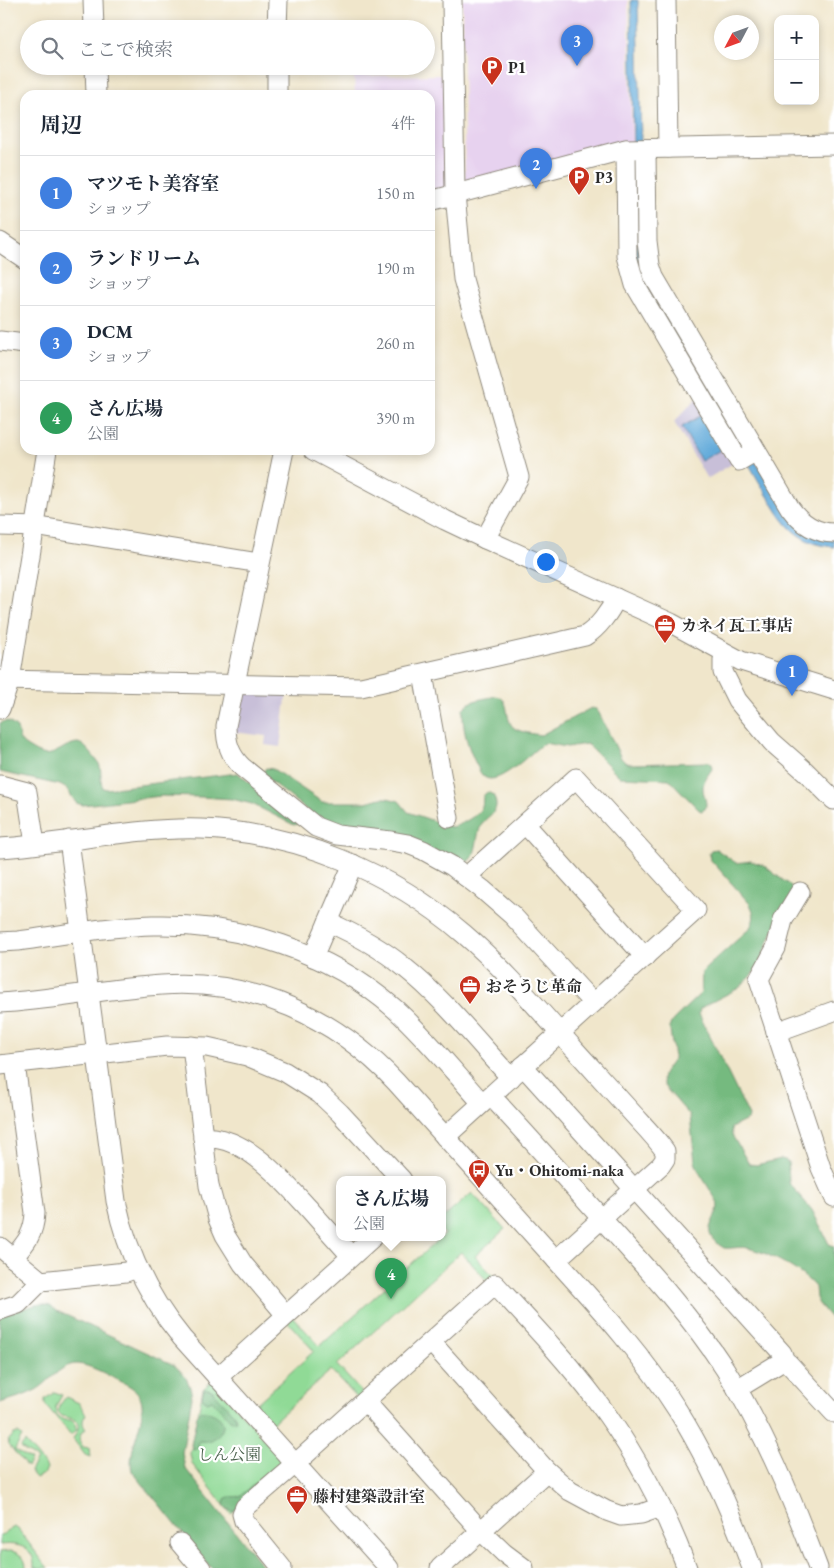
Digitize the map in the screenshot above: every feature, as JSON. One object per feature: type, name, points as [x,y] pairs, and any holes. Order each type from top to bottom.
[{"type":"street","points":[[93,0],[94,20]]},
{"type":"street","points":[[278,0],[278,20]]},
{"type":"street","points":[[452,0],[455,194],[463,279],[519,477],[485,539]]},
{"type":"street","points":[[666,0],[668,148]]},
{"type":"street","points":[[95,75],[96,90]]},
{"type":"street","points":[[277,75],[277,90]]},
{"type":"street","points":[[435,200],[626,149],[834,145]]},
{"type":"street","points":[[626,149],[627,256],[635,285],[739,461],[756,451]]},
{"type":"street","points":[[646,149],[647,242],[650,265],[654,277],[797,517],[806,525],[816,530],[834,533]]},
{"type":"street","points":[[0,242],[20,256]]},
{"type":"street","points":[[0,341],[20,343]]},
{"type":"street","points":[[0,709],[35,526],[46,455]]},
{"type":"street","points":[[283,455],[226,726],[228,749],[242,767],[306,821],[321,830],[337,835],[392,840],[408,844],[438,857],[497,902],[526,929],[593,1003]]},
{"type":"street","points":[[323,455],[485,539],[671,623],[726,654],[754,665],[834,690]]},
{"type":"street","points":[[0,526],[35,526],[260,563]]},
{"type":"street","points":[[5,680],[361,687],[585,636],[592,632],[616,598]]},
{"type":"street","points":[[726,654],[722,666],[737,700],[772,742],[834,800]]},
{"type":"street","points":[[423,674],[449,818]]},
{"type":"street","points":[[445,1137],[696,910],[576,778],[466,877]]},
{"type":"street","points":[[0,785],[27,792],[35,844]]},
{"type":"street","points":[[525,824],[645,956]]},
{"type":"street","points":[[0,848],[162,829],[228,831],[258,836],[294,844],[352,864],[380,877],[415,897],[463,932],[497,964],[665,1151],[665,1159],[661,1165],[556,1260]]},
{"type":"street","points":[[69,840],[116,1201],[125,1239],[137,1268],[148,1291],[170,1323],[295,1464],[380,1565]]},
{"type":"street","points":[[313,957],[352,864]]},
{"type":"street","points":[[800,892],[783,920],[776,948],[759,979],[821,1168],[834,1197]]},
{"type":"street","points":[[328,922],[386,953],[420,980],[450,1011],[517,1072],[634,1189],[782,1353],[785,1362],[792,1366],[834,1413]]},
{"type":"street","points":[[0,942],[151,925],[206,927],[261,938],[313,957],[348,974],[364,985],[395,1009],[487,1099],[602,1218],[685,1314],[712,1350],[756,1422],[781,1473],[818,1568]]},
{"type":"street","points":[[0,1003],[162,985],[197,985],[249,993],[282,1003],[329,1026],[358,1046],[384,1070],[556,1260],[622,1334],[657,1380],[702,1453],[724,1496],[752,1568]]},
{"type":"street","points":[[776,1032],[834,1011]]},
{"type":"street","points":[[41,1281],[6,1253],[26,1243],[32,1234],[35,1224],[35,1213],[8,1064],[167,1046],[221,1049],[247,1056],[269,1064],[320,1094],[398,1176]]},
{"type":"street","points":[[192,1046],[209,1186],[213,1203],[225,1235],[242,1264],[286,1315]]},
{"type":"street","points":[[203,1138],[225,1142],[244,1150],[266,1164],[286,1183],[336,1239]]},
{"type":"street","points":[[338,1241],[351,1256]]},
{"type":"street","points":[[217,1378],[368,1241]]},
{"type":"street","points":[[0,1310],[18,1304],[41,1281],[126,1272],[137,1268]]},
{"type":"street","points":[[282,1568],[244,1520],[242,1514],[245,1508],[495,1284],[559,1355],[596,1401],[636,1459],[661,1507],[687,1568]]},
{"type":"street","points":[[431,1342],[547,1471],[570,1492],[612,1513],[631,1516],[661,1507]]},
{"type":"street","points":[[737,1389],[778,1364],[785,1362]]},
{"type":"street","points":[[365,1402],[481,1531],[504,1553],[524,1568]]},
{"type":"street","points":[[440,1568],[547,1471]]},
{"type":"street","points":[[180,1543],[201,1568]]},
{"type":"shaded area","points":[[462,0],[628,0],[632,142],[470,185],[465,180]]},
{"type":"shaded area","points":[[448,75],[449,187],[435,194],[435,90],[355,90],[354,76]]},
{"type":"shaded area","points":[[697,398],[735,462],[707,479],[674,422]]},
{"type":"shaded area","points":[[287,691],[280,747],[265,745],[266,736],[233,732],[240,693]]},
{"type":"green space","points":[[496,696],[504,700],[510,723],[515,729],[541,735],[591,708],[596,709],[599,713],[621,758],[625,762],[630,764],[708,762],[711,764],[712,769],[703,785],[705,809],[701,811],[698,809],[669,779],[620,777],[587,744],[567,747],[544,743],[500,777],[486,778],[479,771],[470,749],[464,729],[463,709],[474,701]]},
{"type":"green space","points":[[5,721],[17,728],[22,743],[41,754],[53,753],[75,743],[83,746],[98,762],[103,788],[238,773],[298,824],[294,825],[252,804],[232,799],[161,796],[83,805],[76,803],[67,789],[60,785],[0,772],[0,723]]},
{"type":"green space","points":[[266,768],[273,769],[322,802],[366,802],[387,798],[399,801],[408,812],[451,827],[473,817],[480,810],[483,796],[488,792],[494,796],[496,806],[482,824],[474,854],[467,862],[461,863],[328,827],[264,776],[263,772]]},
{"type":"green space","points":[[716,849],[736,863],[751,861],[763,865],[788,884],[793,892],[774,928],[758,968],[739,988],[704,1006],[700,1009],[699,1014],[749,1117],[747,1120],[731,1128],[732,1135],[749,1164],[756,1165],[781,1159],[788,1162],[789,1183],[812,1210],[829,1244],[834,1247],[834,1284],[831,1290],[834,1295],[834,1322],[819,1304],[816,1298],[815,1287],[802,1275],[774,1258],[755,1250],[744,1247],[724,1248],[715,1242],[710,1230],[718,1207],[717,1201],[695,1162],[690,1116],[664,1086],[662,1078],[674,1058],[670,1025],[701,993],[702,972],[749,929],[753,920],[753,911],[750,904],[710,859],[709,853],[711,850]]},
{"type":"green space","points":[[472,1193],[505,1229],[475,1256],[495,1278],[489,1283],[461,1252],[337,1365],[364,1395],[359,1400],[331,1370],[272,1423],[255,1405],[314,1351],[287,1321],[292,1316],[320,1346],[437,1241],[446,1241],[446,1216]]},
{"type":"green space","points":[[42,1304],[50,1306],[57,1311],[172,1364],[180,1370],[188,1382],[192,1397],[182,1453],[185,1468],[264,1568],[211,1568],[132,1471],[133,1447],[141,1421],[142,1404],[140,1396],[131,1387],[93,1368],[77,1364],[60,1370],[36,1390],[0,1403],[0,1316]]},
{"type":"green space","name":"しん公園","points":[[212,1381],[285,1462],[284,1467],[231,1514],[192,1464],[190,1454],[203,1389]]},
{"type":"green space","points":[[204,1389],[212,1390],[235,1416],[236,1420],[230,1420],[212,1400],[208,1402],[204,1400],[202,1396]]},
{"type":"green space","points":[[55,1392],[62,1395],[55,1408],[57,1416],[64,1420],[71,1420],[75,1424],[76,1430],[71,1435],[45,1404],[45,1399]]},
{"type":"green space","points":[[66,1397],[79,1403],[86,1415],[83,1422],[86,1429],[81,1433],[79,1440],[83,1447],[89,1448],[90,1457],[85,1455],[73,1439],[78,1429],[75,1420],[62,1416],[58,1412],[59,1406]]},
{"type":"green space","points":[[201,1411],[216,1415],[220,1418],[223,1426],[216,1437],[208,1441],[199,1441],[198,1448],[193,1449],[191,1445],[197,1415]]},
{"type":"green space","points":[[18,1433],[22,1436],[15,1450],[31,1460],[27,1467],[9,1445],[8,1441],[14,1434]]},
{"type":"green space","points":[[25,1442],[47,1469],[45,1473],[36,1478],[30,1471],[37,1459],[22,1449],[21,1447]]},
{"type":"green space","points":[[274,1468],[276,1469],[235,1510],[227,1509],[224,1505],[225,1499],[240,1496]]},
{"type":"green space","points":[[14,1527],[18,1529],[48,1568],[34,1568],[32,1555],[24,1548],[13,1545],[0,1545],[0,1536]]},
{"type":"green space","points":[[11,1551],[22,1556],[26,1568],[0,1568],[0,1552]]},
{"type":"water","points":[[631,0],[638,0],[641,143],[633,143]]},
{"type":"water","points":[[633,154],[641,154],[641,241],[750,450],[743,454],[648,294],[634,255]]},
{"type":"water","points":[[702,415],[722,449],[701,461],[682,427]]},
{"type":"water","points":[[753,457],[786,511],[834,540],[834,547],[811,542],[803,538],[788,525],[775,508],[747,461]]},
{"type":"place","name":"DCM","points":[[577,66]]},
{"type":"place","name":"P1","points":[[492,86]]},
{"type":"place","name":"ランドリーム","points":[[536,189]]},
{"type":"place","name":"P3","points":[[579,196]]},
{"type":"place","name":"カネイ瓦工事店","points":[[665,644]]},
{"type":"place","name":"マツモト美容室","points":[[792,696]]},
{"type":"place","name":"おそうじ革命","points":[[470,1005]]},
{"type":"place","name":"Yu・Ohitomi-naka","points":[[479,1189]]},
{"type":"place","name":"さん広場","points":[[391,1299]]},
{"type":"place","name":"藤村建築設計室","points":[[297,1515]]}]
